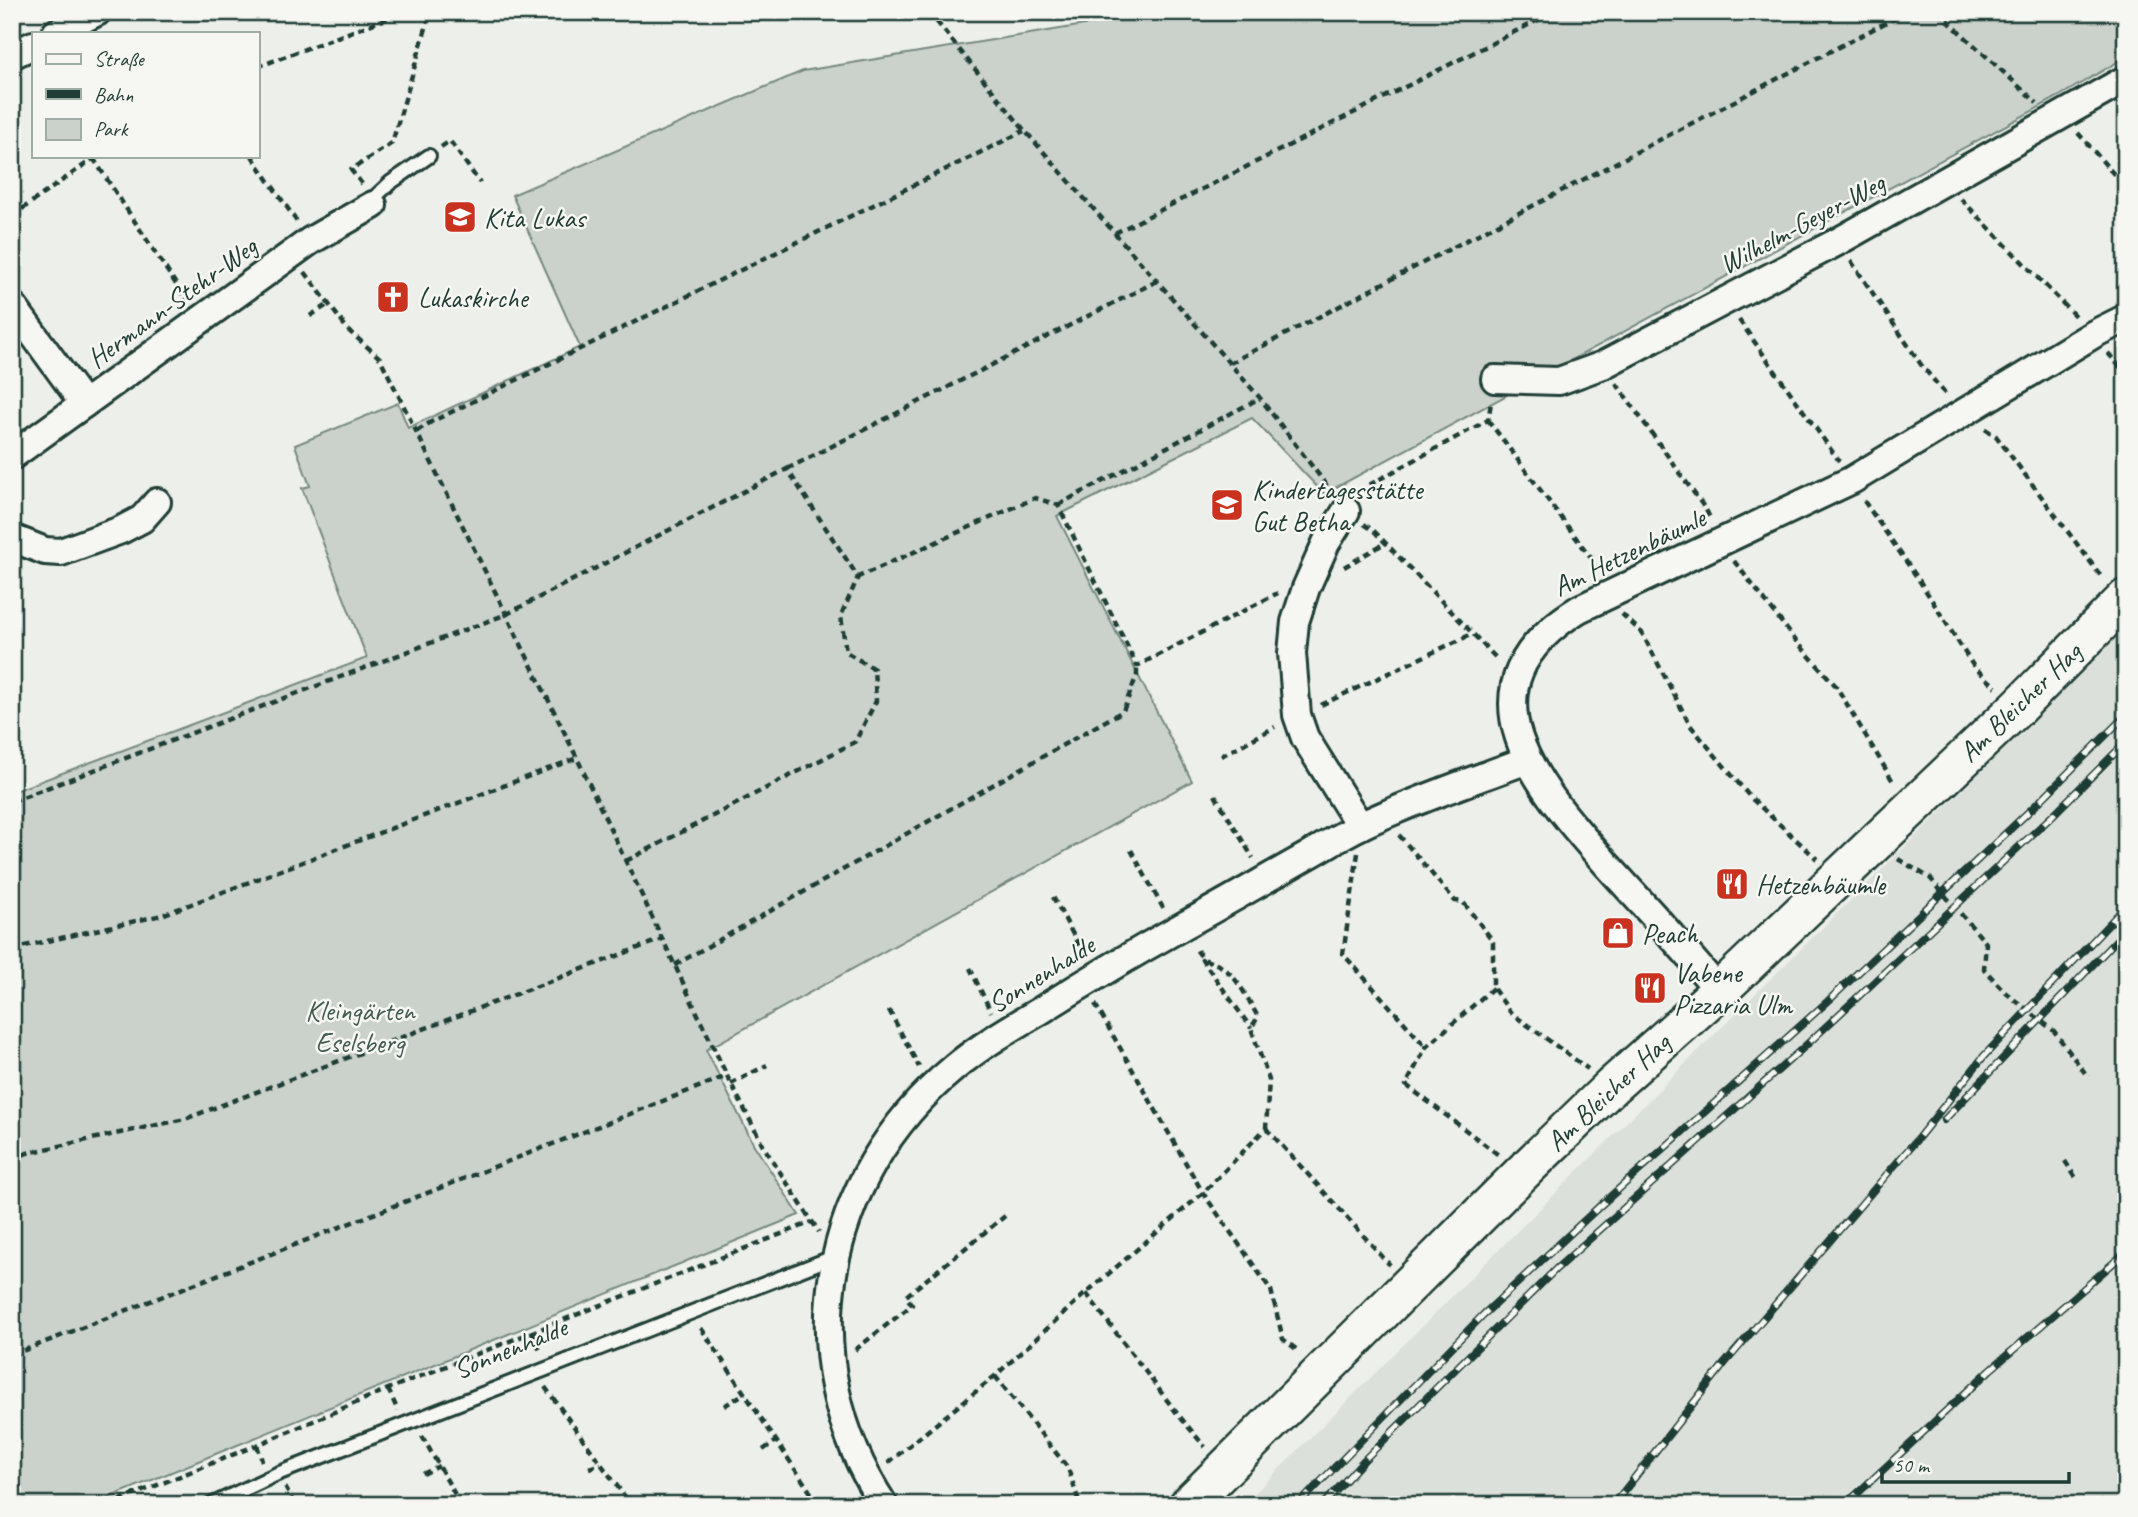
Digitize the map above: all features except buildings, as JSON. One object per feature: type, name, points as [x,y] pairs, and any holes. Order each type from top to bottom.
[{"type":"street","points":[[58,32],[97,12]]},
{"type":"street","points":[[12,55],[32,45]]},
{"type":"street","name":"Wilhelm-Geyer-Weg","points":[[1494,379],[1559,381],[1603,365],[1839,240],[2056,121],[2126,79]]},
{"type":"street","name":"Hermann-Stehr-Weg","points":[[12,456],[199,319],[373,202]]},
{"type":"street","points":[[12,305],[84,404]]},
{"type":"street","name":"Am Hetzenbäumle","points":[[1719,991],[1594,850],[1539,782],[1527,760],[1514,713],[1517,680],[1525,659],[1538,640],[1556,624],[1604,596],[1852,480],[2082,341],[2126,318]]},
{"type":"street","points":[[12,538],[45,551],[61,552],[121,530],[142,519],[157,502]]},
{"type":"street","points":[[1346,511],[1326,543],[1312,575],[1295,622],[1292,653],[1297,715],[1305,738],[1371,821]]},
{"type":"street","name":"Am Bleicher Hag","points":[[1188,1505],[1612,1086],[1719,991],[2018,707],[2113,587]]},
{"type":"street","name":"Sonnenhalde","points":[[875,1502],[849,1438],[834,1387],[828,1342],[829,1296],[835,1256],[855,1197],[883,1147],[932,1088],[955,1067],[1002,1034],[1089,979],[1371,821],[1527,760]]},
{"type":"lane","points":[[373,202],[390,183],[429,156]]},
{"type":"lane","name":"Sonnenhalde","points":[[211,1505],[277,1474],[835,1256]]},
{"type":"path","points":[[259,66],[404,12]]},
{"type":"path","points":[[373,202],[351,170],[391,143],[428,20],[427,12]]},
{"type":"path","points":[[929,12],[1025,131],[1261,398],[1346,511],[1374,531],[1481,642]]},
{"type":"path","points":[[1115,233],[1554,12]]},
{"type":"path","points":[[1230,363],[1906,12]]},
{"type":"path","points":[[1938,12],[2056,121]]},
{"type":"path","points":[[417,431],[1025,131]]},
{"type":"path","points":[[429,156],[450,141],[480,183]]},
{"type":"path","points":[[2097,156],[2126,188]]},
{"type":"path","points":[[12,216],[94,158]]},
{"type":"path","points":[[96,158],[199,319]]},
{"type":"path","points":[[253,158],[329,304],[348,330],[380,358],[577,758],[727,1076],[765,1149],[835,1256]]},
{"type":"path","points":[[1972,209],[2059,299]]},
{"type":"path","points":[[1854,266],[1922,366],[1962,415]]},
{"type":"path","points":[[12,801],[507,614],[1157,281]]},
{"type":"path","points":[[310,316],[329,304]]},
{"type":"path","points":[[1740,322],[1824,439]]},
{"type":"path","points":[[2115,362],[2126,374]]},
{"type":"path","points":[[1494,379],[1488,420],[1592,559]]},
{"type":"path","points":[[1616,383],[1706,510]]},
{"type":"path","points":[[626,862],[855,742],[876,701],[874,669],[846,652],[841,616],[858,577],[1035,498],[1058,505],[1261,398]]},
{"type":"path","points":[[1369,485],[1488,420]]},
{"type":"path","points":[[1996,436],[2113,587]]},
{"type":"path","points":[[787,469],[858,577]]},
{"type":"path","points":[[675,965],[1123,711],[1137,675],[1137,666],[1058,505]]},
{"type":"path","points":[[1870,512],[1919,580],[1975,667],[2018,707]]},
{"type":"path","points":[[1742,573],[1836,686],[1898,790]]},
{"type":"path","points":[[1137,666],[1312,575]]},
{"type":"path","points":[[1604,596],[1642,634],[1690,725],[1750,797],[1823,865]]},
{"type":"path","points":[[1221,756],[1297,715],[1472,635]]},
{"type":"path","points":[[12,949],[162,915],[577,758]]},
{"type":"path","points":[[1215,795],[1266,879]]},
{"type":"path","points":[[1371,821],[1455,901],[1463,902],[1493,941],[1493,988],[1511,1013],[1595,1073]]},
{"type":"path","points":[[1371,821],[1343,954],[1426,1047]]},
{"type":"path","points":[[1874,844],[1930,878],[1986,943],[1984,969],[2006,993],[2054,1031],[2088,1077]]},
{"type":"path","points":[[875,1502],[889,1460],[995,1376],[1086,1293],[1203,1193],[1266,1128],[1269,1080],[1251,1028],[1179,928],[1131,850]]},
{"type":"path","points":[[1054,897],[1089,979],[1203,1193],[1271,1290],[1283,1339],[1308,1359]]},
{"type":"path","points":[[12,1160],[27,1153],[185,1119],[662,939]]},
{"type":"path","points":[[1201,958],[1226,969],[1245,993],[1258,1017],[1251,1028]]},
{"type":"path","points":[[970,968],[1002,1034]]},
{"type":"path","points":[[1493,988],[1426,1047],[1406,1085],[1502,1157]]},
{"type":"path","points":[[889,1010],[932,1088]]},
{"type":"path","points":[[732,1084],[767,1065]]},
{"type":"path","points":[[12,1355],[727,1076]]},
{"type":"path","points":[[1266,1128],[1392,1268]]},
{"type":"path","points":[[2065,1161],[2078,1181]]},
{"type":"path","points":[[832,1367],[912,1305],[906,1296],[1006,1216]]},
{"type":"path","points":[[108,1505],[388,1389],[812,1222]]},
{"type":"path","points":[[1086,1293],[1209,1451]]},
{"type":"path","points":[[691,1312],[819,1505]]},
{"type":"path","points":[[534,1372],[631,1505]]},
{"type":"path","points":[[995,1376],[1068,1468],[1080,1505]]},
{"type":"path","points":[[724,1406],[745,1393]]},
{"type":"path","points":[[413,1420],[461,1505]]},
{"type":"path","points":[[763,1450],[776,1441]]},
{"type":"path","points":[[589,1468],[601,1464]]},
{"type":"path","points":[[423,1474],[439,1466]]},
{"type":"shaded area","points":[[2126,629],[2126,1505],[1243,1505],[1738,1011]]},
{"type":"green space","name":"Kleingärten Eselsberg","points":[[1164,12],[2126,12],[2126,57],[2056,98],[1324,494],[1252,418],[1057,516],[1192,781],[706,1050],[754,1145],[799,1215],[91,1505],[12,1505],[12,792],[367,658],[302,488],[310,486],[295,445],[398,403],[408,428],[580,347],[512,195],[803,71]]},
{"type":"railway","points":[[1298,1505],[1483,1315],[1827,1002],[2039,802],[2126,715]]},
{"type":"railway","points":[[1323,1505],[1364,1460],[1556,1269],[1803,1048],[2051,817],[2126,742]]},
{"type":"railway","points":[[1613,1505],[1725,1363],[1919,1137],[1984,1056],[2126,906]]},
{"type":"railway","points":[[1944,1120],[2126,930]]},
{"type":"railway","points":[[1845,1505],[1990,1370],[2126,1252]]},
{"type":"place","name":"Kita Lukas","points":[[460,217]]},
{"type":"place","name":"Lukaskirche","points":[[393,297]]},
{"type":"place","name":"Kindertagesstätte Gut Betha","points":[[1227,505]]},
{"type":"place","name":"Hetzenbäumle","points":[[1732,884]]},
{"type":"place","name":"Peach","points":[[1618,933]]},
{"type":"place","name":"Vabene Pizzaria Ulm","points":[[1650,988]]}]
